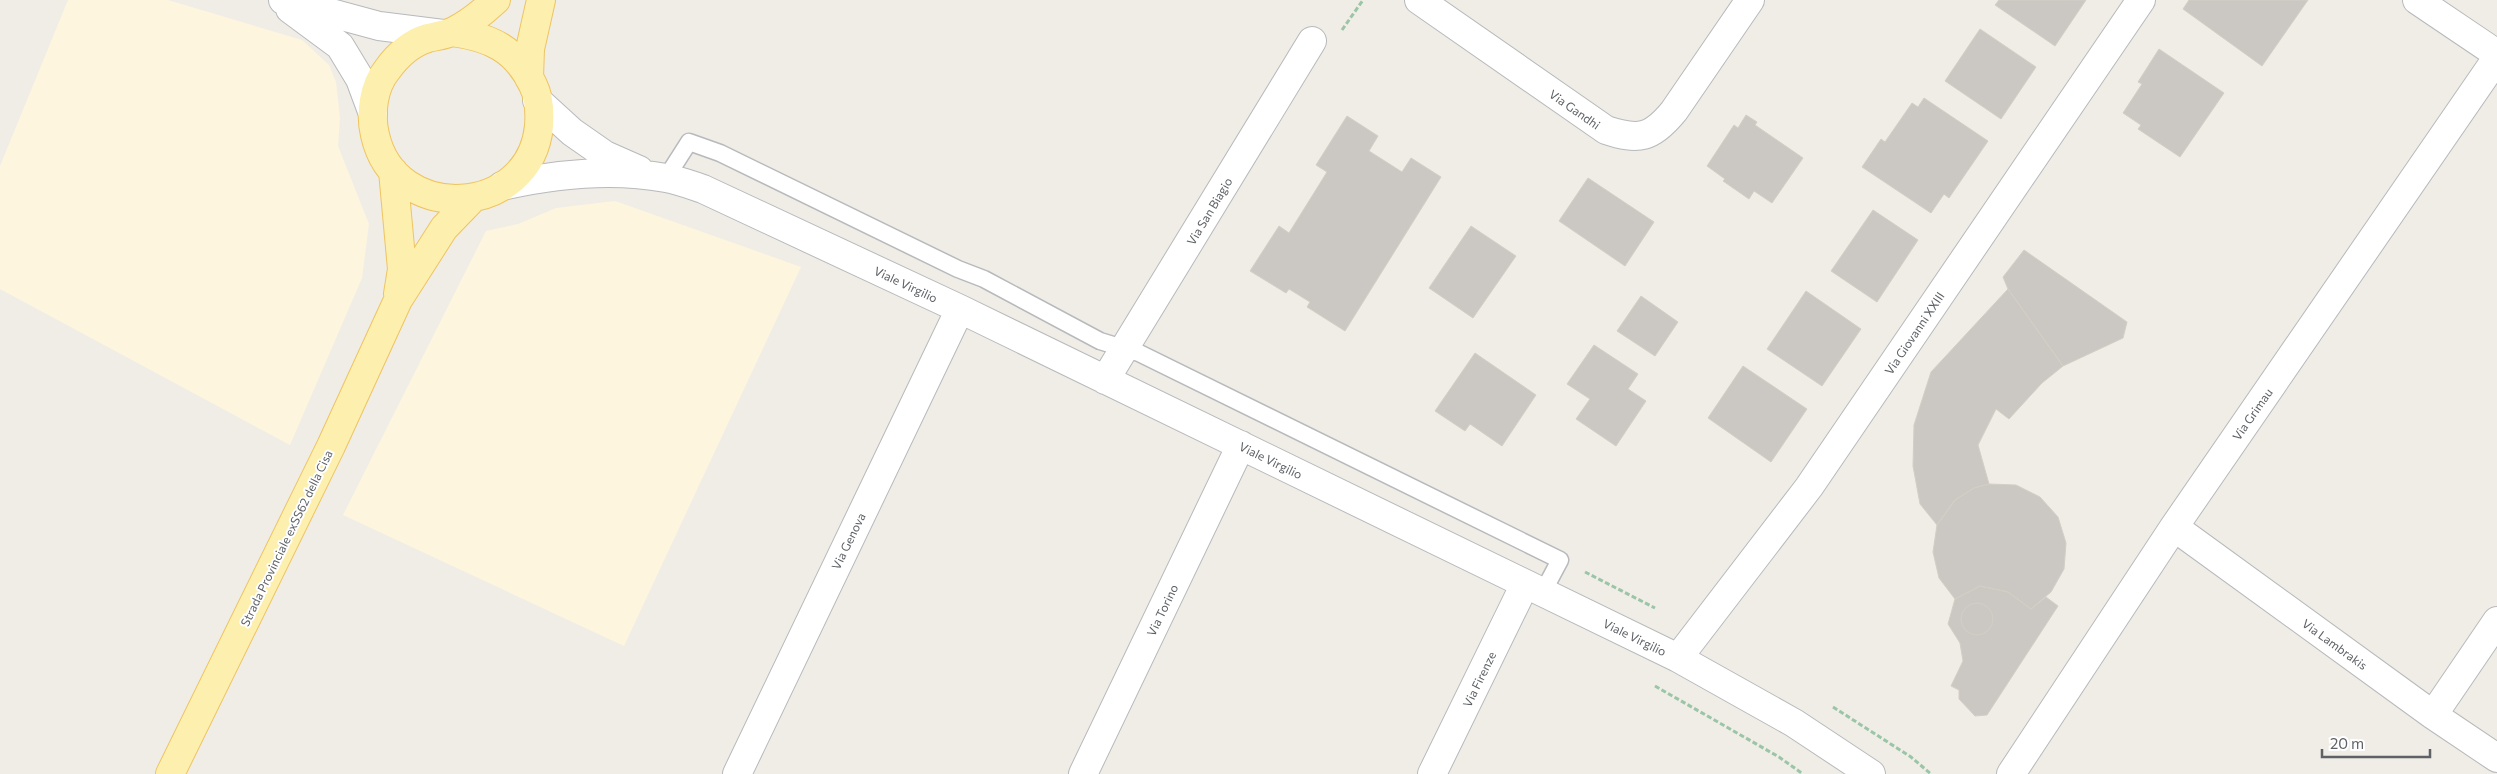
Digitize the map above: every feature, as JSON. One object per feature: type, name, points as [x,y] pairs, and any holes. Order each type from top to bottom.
[{"type":"main road","name":"Strada Provinciale exSS62 della Cisa","points":[[448,33],[478,36],[502,46],[521,64],[533,89],[540,112],[538,137],[527,161],[510,181],[488,194],[462,200],[436,198],[412,188],[393,171],[378,149],[372,122],[374,96],[385,72],[403,51],[426,38],[448,33],[478,16],[496,0]]},
{"type":"main road","name":"Strada Provinciale exSS62 della Cisa","points":[[533,89],[530,49],[541,0]]},
{"type":"main road","name":"Strada Provinciale exSS62 della Cisa","points":[[393,171],[402,269],[398,300]]},
{"type":"main road","name":"Strada Provinciale exSS62 della Cisa","points":[[170,774],[331,446],[398,300],[444,228],[473,198]]},
{"type":"street","points":[[276,0],[315,25],[340,46],[360,79],[373,114]]},
{"type":"street","points":[[283,0],[380,26],[448,33]]},
{"type":"street","name":"Via Gandhi","points":[[1419,0],[1606,130],[1628,137],[1646,135],[1661,126],[1674,111],[1750,0]]},
{"type":"street","name":"Via Giovanni XXIII","points":[[1678,658],[1809,487],[2141,0]]},
{"type":"street","points":[[2417,0],[2497,56]]},
{"type":"street","name":"Via San Biagio","points":[[1105,380],[1312,41]]},
{"type":"street","name":"Via Grimau","points":[[2011,774],[2174,527],[2497,56]]},
{"type":"street","name":"Viale Virgilio","points":[[533,89],[572,132],[605,156],[725,198],[960,309],[1678,658],[1794,724],[1868,773]]},
{"type":"street","name":"Viale Virgilio","points":[[502,186],[564,174],[661,177]]},
{"type":"street","name":"Via Genova","points":[[737,774],[960,309]]},
{"type":"street","name":"Via Torino","points":[[1083,774],[1241,445]]},
{"type":"street","name":"Via Lambrakis","points":[[2174,527],[2433,715],[2497,758]]},
{"type":"street","name":"Via Firenze","points":[[1432,774],[1534,588]]},
{"type":"street","points":[[2433,715],[2497,621]]},
{"type":"lane","points":[[661,177],[689,142],[720,154],[958,269],[984,279],[1100,341],[1139,353],[1560,560],[1534,588]]},
{"type":"shaded area","points":[[68,0],[168,0],[302,40],[329,65],[336,82],[340,118],[338,146],[369,224],[362,278],[290,445],[0,289],[0,166]]},
{"type":"shaded area","points":[[615,201],[801,267],[624,646],[343,515],[486,231],[518,224],[556,208]]},
{"type":"building","points":[[1999,0],[2086,0],[2055,46],[1995,5]]},
{"type":"building","points":[[2189,0],[2308,0],[2262,66],[2183,9]]},
{"type":"building","points":[[1980,29],[2036,67],[2001,119],[1945,81]]},
{"type":"building","points":[[2159,49],[2224,93],[2180,157],[2138,129],[2141,125],[2123,113],[2142,84],[2138,82]]},
{"type":"building","points":[[1924,98],[1988,141],[1949,198],[1944,194],[1931,213],[1862,167],[1881,139],[1885,142],[1912,103],[1918,107]]},
{"type":"building","points":[[1746,115],[1757,122],[1755,125],[1803,158],[1772,203],[1754,191],[1749,199],[1723,181],[1725,179],[1707,166],[1734,125],[1738,128]]},
{"type":"building","points":[[1347,116],[1378,136],[1369,151],[1402,172],[1411,158],[1441,177],[1345,331],[1307,307],[1310,302],[1289,289],[1286,293],[1250,271],[1279,226],[1289,233],[1327,172],[1316,165]]},
{"type":"building","points":[[1588,178],[1654,222],[1625,266],[1559,221]]},
{"type":"building","points":[[1873,210],[1918,240],[1877,302],[1831,271]]},
{"type":"building","points":[[1471,226],[1516,256],[1473,318],[1429,288]]},
{"type":"building","points":[[2024,250],[2127,322],[2123,338],[2063,366],[2008,289],[2003,277]]},
{"type":"building","points":[[2008,289],[2063,366],[2042,383],[2009,419],[1996,409],[1978,445],[1989,484],[1974,488],[1955,500],[1937,525],[1920,504],[1913,466],[1914,425],[1931,372]]},
{"type":"building","points":[[1806,291],[1861,329],[1822,386],[1767,349]]},
{"type":"building","points":[[1641,296],[1678,322],[1655,356],[1617,331]]},
{"type":"building","points":[[1594,345],[1638,374],[1628,389],[1646,401],[1616,446],[1576,419],[1590,399],[1567,384]]},
{"type":"building","points":[[1475,353],[1536,395],[1502,446],[1470,424],[1465,431],[1435,411]]},
{"type":"building","points":[[1743,366],[1807,409],[1771,462],[1708,418]]},
{"type":"building","points":[[1989,484],[2016,485],[2040,497],[2058,517],[2066,543],[2064,569],[2051,592],[2031,609],[2008,592],[1980,586],[1955,599],[1939,578],[1933,552],[1937,525],[1955,500],[1974,488]]},
{"type":"building","points":[[1980,586],[2008,592],[2031,609],[2046,597],[2058,606],[1987,715],[1975,716],[1959,699],[1959,690],[1951,686],[1963,661],[1960,643],[1948,624],[1955,599]]},
{"type":"building","points":[[1977,603],[1989,607],[1993,619],[1989,631],[1977,635],[1965,631],[1961,619],[1965,607]]}]
